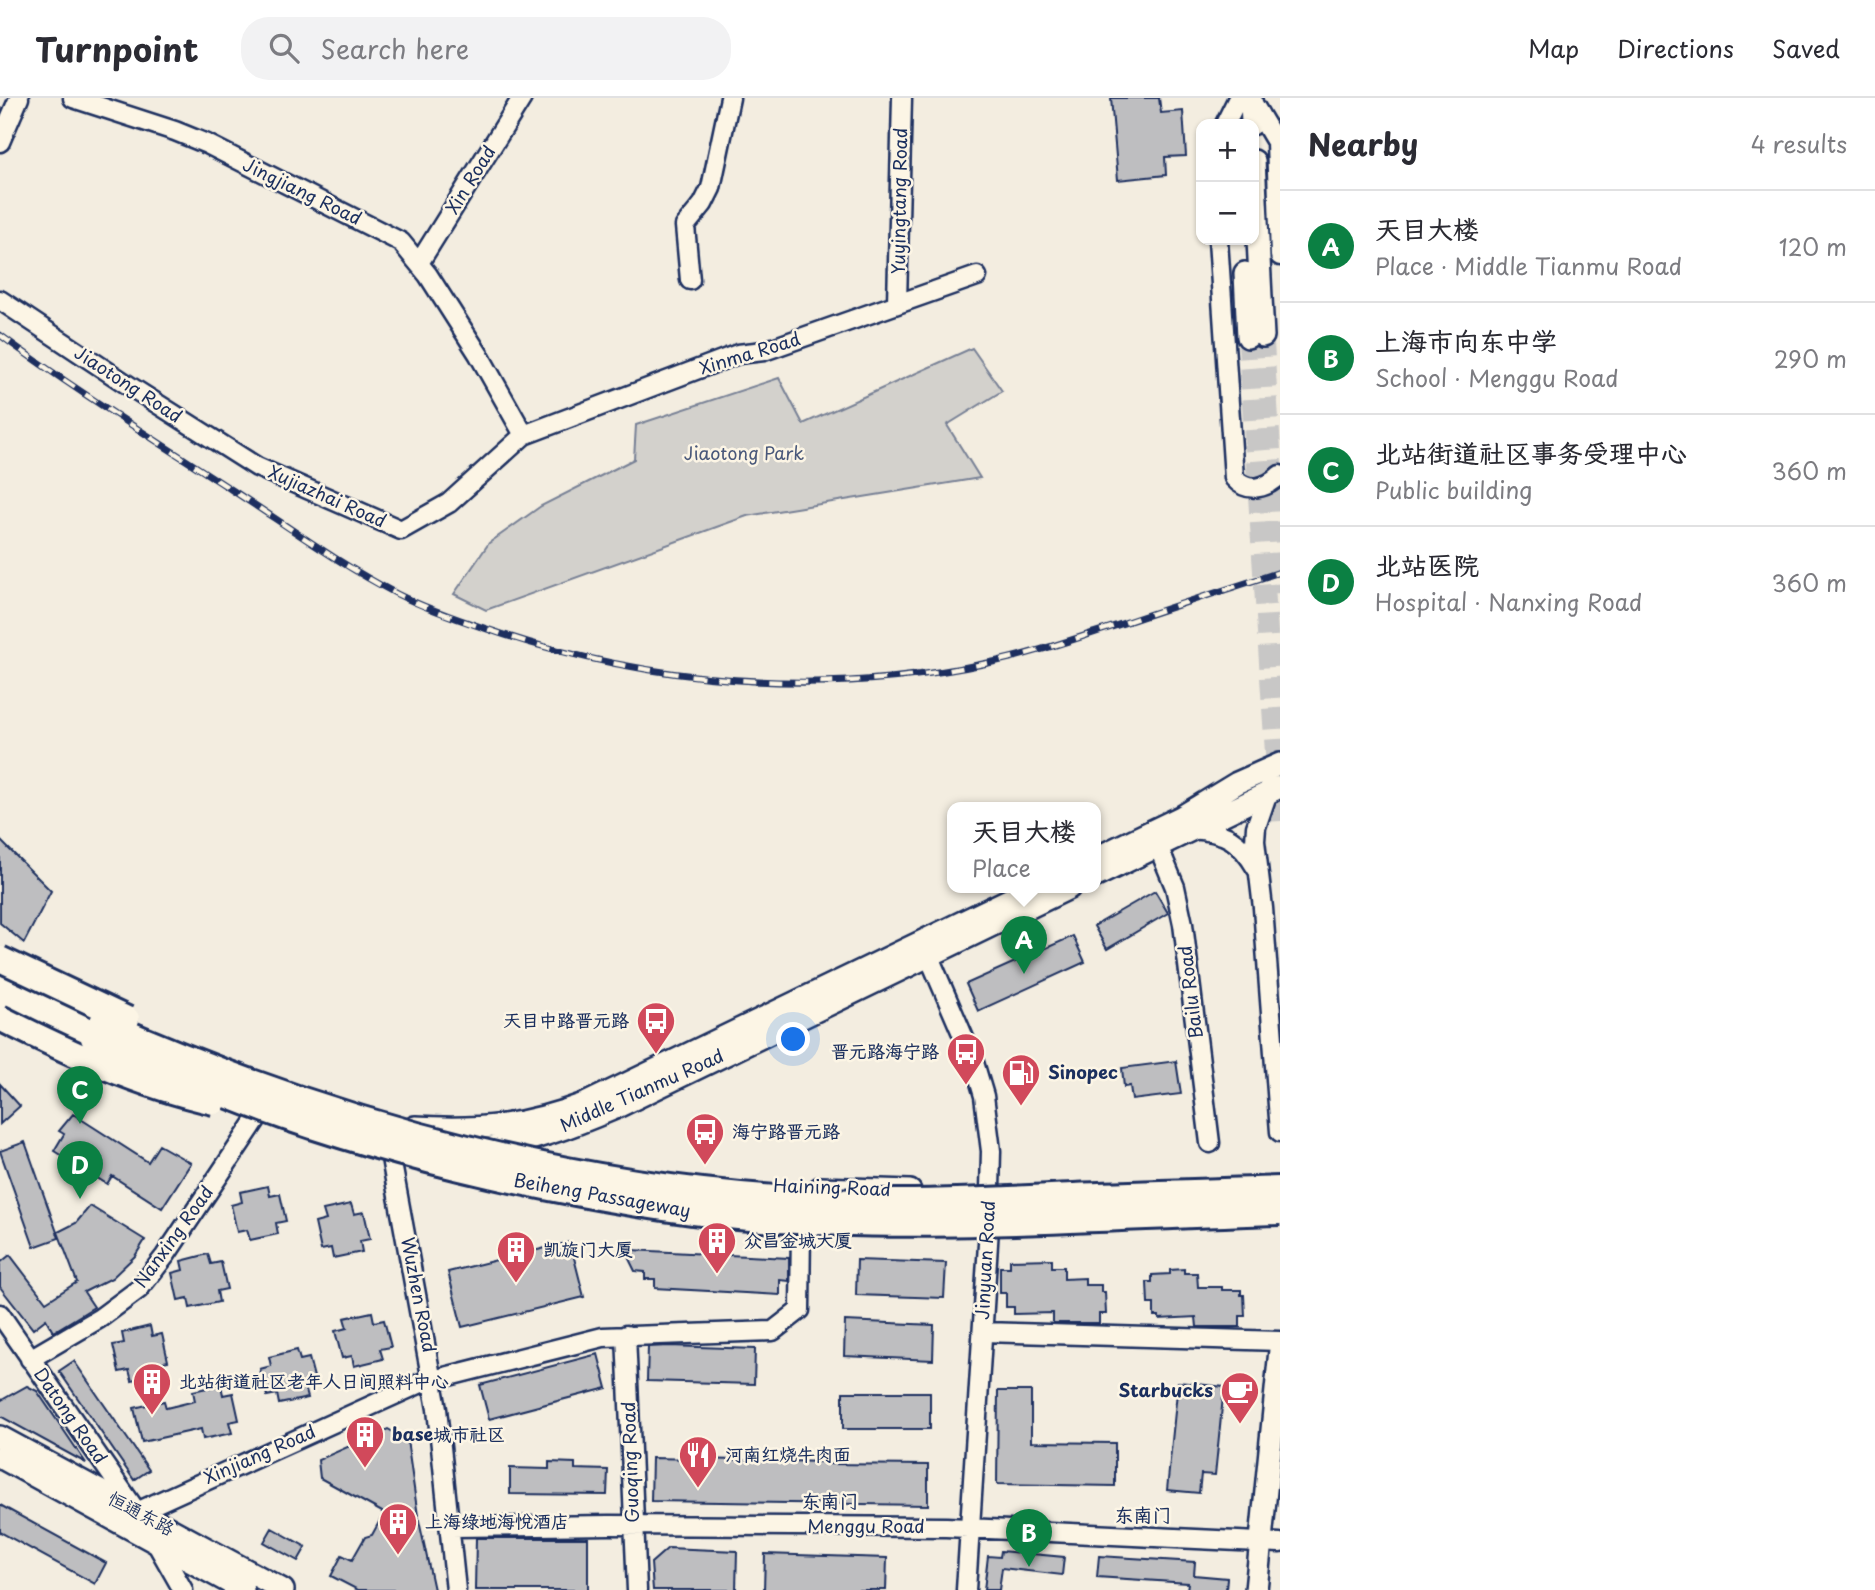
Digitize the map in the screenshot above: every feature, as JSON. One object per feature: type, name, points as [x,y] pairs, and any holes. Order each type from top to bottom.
[{"type":"highway","points":[[0,959],[183,1043],[278,1109]]},
{"type":"highway","name":"Beiheng Passageway","points":[[0,974],[183,1058],[278,1109],[674,1188],[761,1197],[867,1202],[963,1202],[1280,1189]]},
{"type":"highway","name":"Beiheng Passageway","points":[[0,995],[179,1075],[431,1162],[499,1178],[671,1210],[760,1219],[867,1224],[964,1224],[1280,1212]]},
{"type":"highway","points":[[0,1018],[97,1063],[181,1094],[278,1109]]},
{"type":"main road","points":[[1239,119],[1244,99]]},
{"type":"main road","points":[[1244,99],[1250,119]]},
{"type":"main road","points":[[1244,245],[1255,337],[1254,245]]},
{"type":"main road","points":[[1101,856],[1181,817],[1237,783],[1278,765]]},
{"type":"main road","points":[[1101,874],[1192,829],[1273,795]]},
{"type":"main road","name":"Middle Tianmu Road","points":[[0,1003],[51,1027],[278,1109],[343,1144],[391,1158],[500,1146],[569,1126],[615,1108],[925,948],[1024,893]]},
{"type":"main road","name":"Middle Tianmu Road","points":[[0,967],[199,1057],[389,1125],[491,1128],[526,1123],[608,1094],[925,948],[1057,893]]},
{"type":"main road","name":"Haining Road","points":[[389,1125],[583,1163],[705,1181],[763,1186],[990,1192],[1280,1183]]},
{"type":"main road","points":[[391,1158],[489,1182],[645,1211],[716,1222],[801,1228],[961,1231],[1016,1225],[1280,1218]]},
{"type":"main road","points":[[1256,1590],[1270,1543],[1280,1350]]},
{"type":"main road","name":"恒通东路","points":[[0,1437],[283,1590]]},
{"type":"main road","points":[[0,1457],[243,1590]]},
{"type":"street","points":[[0,142],[19,98]]},
{"type":"street","name":"Jingjiang Road","points":[[73,98],[207,144],[395,238],[408,248],[419,263],[479,355],[524,435]]},
{"type":"street","name":"Xin Road","points":[[419,263],[522,98]]},
{"type":"street","points":[[690,280],[685,226],[703,204],[711,188],[730,98]]},
{"type":"street","name":"Yuyingtang Road","points":[[897,303],[902,98]]},
{"type":"street","points":[[1229,119],[1244,99],[1276,142],[1280,245]]},
{"type":"street","points":[[1218,245],[1234,478],[1244,486],[1261,487],[1271,484],[1280,475]]},
{"type":"street","name":"Xinma Road","points":[[524,435],[738,354],[764,351],[977,276]]},
{"type":"street","name":"Jiaotong Road","points":[[0,300],[257,467]]},
{"type":"street","name":"Xujiazhai Road","points":[[257,467],[401,530],[449,503],[524,435]]},
{"type":"street","points":[[1278,765],[1273,795],[1258,821],[1255,841],[1280,1132]]},
{"type":"street","points":[[1237,783],[1273,795]]},
{"type":"street","points":[[1192,829],[1223,833],[1232,838],[1247,853],[1259,872]]},
{"type":"street","name":"Bailu Road","points":[[1158,846],[1174,887],[1183,924],[1210,1143]]},
{"type":"street","name":"Jinyuan Road","points":[[925,948],[961,1026],[980,1079],[990,1151],[989,1228],[966,1590]]},
{"type":"street","name":"Nanxing Road","points":[[30,1359],[100,1318],[139,1289],[278,1109]]},
{"type":"street","name":"Wuzhen Road","points":[[389,1125],[391,1158],[433,1380],[456,1590]]},
{"type":"street","name":"Xinjiang Road","points":[[137,1512],[408,1388],[433,1380],[580,1341],[626,1335],[773,1331],[800,1310],[801,1228]]},
{"type":"street","name":"Datong Road","points":[[0,1314],[137,1512],[183,1590]]},
{"type":"street","points":[[983,1332],[1280,1341]]},
{"type":"street","name":"Guoqing Road","points":[[626,1335],[637,1590]]},
{"type":"street","name":"Menggu Road","points":[[451,1527],[633,1525],[971,1528],[1270,1543]]},
{"type":"green space","name":"Jiaotong Park","points":[[972,348],[1002,391],[947,425],[980,478],[747,516],[486,610],[454,594],[489,543],[541,506],[634,459],[636,425],[779,378],[803,424]]},
{"type":"building","points":[[1111,98],[1159,98],[1161,113],[1183,111],[1186,156],[1165,157],[1166,175],[1118,180]]},
{"type":"building","points":[[0,840],[51,891],[24,943],[0,923]]},
{"type":"building","points":[[1155,891],[1168,913],[1107,949],[1094,926]]},
{"type":"building","points":[[1073,936],[1085,962],[978,1011],[966,984]]},
{"type":"building","points":[[1176,1061],[1181,1094],[1132,1100],[1130,1086],[1124,1087],[1122,1068]]},
{"type":"building","points":[[0,1084],[20,1106],[0,1124]]},
{"type":"building","points":[[73,1114],[148,1162],[159,1145],[191,1163],[162,1208],[112,1176],[107,1184],[54,1151],[64,1134],[59,1131]]},
{"type":"building","points":[[25,1142],[59,1238],[34,1247],[0,1151]]},
{"type":"building","points":[[268,1186],[270,1196],[280,1194],[286,1221],[276,1223],[278,1234],[250,1240],[247,1230],[237,1232],[231,1205],[242,1202],[240,1192]]},
{"type":"building","points":[[351,1204],[354,1214],[364,1212],[370,1239],[360,1241],[362,1252],[333,1258],[331,1248],[321,1250],[315,1223],[326,1220],[323,1210]]},
{"type":"building","points":[[90,1206],[145,1240],[135,1256],[112,1278],[84,1292],[94,1307],[53,1332],[46,1319],[33,1329],[0,1287],[0,1263],[10,1255],[46,1302],[77,1282],[58,1232],[76,1223]]},
{"type":"building","name":"凯旋门大厦","points":[[570,1242],[584,1297],[462,1327],[448,1272]]},
{"type":"building","name":"众昌金城大厦","points":[[631,1250],[789,1258],[789,1281],[780,1280],[780,1295],[655,1288],[655,1279],[645,1279],[645,1272],[635,1271],[627,1255]]},
{"type":"building","points":[[208,1254],[211,1264],[221,1262],[227,1289],[217,1291],[219,1302],[190,1308],[188,1298],[178,1300],[172,1273],[183,1270],[181,1261]]},
{"type":"building","points":[[1052,1259],[1052,1267],[1064,1267],[1064,1279],[1085,1278],[1085,1285],[1101,1285],[1101,1292],[1105,1292],[1106,1314],[1099,1314],[1099,1323],[1053,1323],[1053,1313],[1014,1314],[1014,1307],[1006,1307],[1006,1293],[1000,1293],[1000,1267],[1010,1267],[1010,1260]]},
{"type":"building","points":[[857,1260],[946,1263],[944,1298],[856,1295]]},
{"type":"building","points":[[1184,1269],[1184,1273],[1197,1273],[1198,1287],[1241,1290],[1241,1295],[1244,1295],[1245,1316],[1240,1316],[1240,1327],[1197,1327],[1196,1317],[1159,1319],[1159,1316],[1154,1316],[1154,1304],[1148,1304],[1147,1282],[1152,1282],[1152,1275],[1170,1274],[1170,1270]]},
{"type":"building","points":[[372,1312],[374,1322],[384,1320],[391,1347],[380,1349],[383,1359],[354,1366],[352,1356],[342,1358],[335,1331],[347,1328],[344,1318]]},
{"type":"building","points":[[845,1321],[934,1325],[933,1360],[844,1356]]},
{"type":"building","points":[[150,1326],[152,1336],[162,1334],[168,1361],[158,1363],[161,1374],[132,1381],[129,1370],[119,1372],[113,1345],[124,1343],[122,1333]]},
{"type":"building","points":[[648,1347],[755,1349],[754,1384],[647,1381]]},
{"type":"building","points":[[297,1350],[300,1360],[309,1358],[316,1385],[305,1387],[308,1398],[279,1404],[277,1394],[267,1396],[260,1369],[271,1366],[269,1357]]},
{"type":"building","points":[[598,1354],[607,1388],[489,1419],[480,1385]]},
{"type":"building","points":[[74,1361],[149,1470],[134,1480],[59,1371]]},
{"type":"building","points":[[1178,1382],[1224,1387],[1215,1475],[1201,1474],[1199,1493],[1167,1490]]},
{"type":"building","points":[[221,1385],[223,1395],[233,1393],[239,1420],[229,1422],[232,1433],[203,1439],[201,1429],[142,1442],[134,1408],[164,1401],[166,1408],[195,1401],[193,1391]]},
{"type":"building","points":[[27,1386],[37,1391],[86,1463],[0,1416],[0,1401]]},
{"type":"building","points":[[998,1391],[1031,1391],[1031,1442],[1115,1443],[1115,1486],[997,1484]]},
{"type":"building","points":[[843,1392],[930,1392],[930,1429],[843,1429]]},
{"type":"building","points":[[388,1429],[407,1440],[418,1516],[434,1590],[358,1590],[331,1576],[342,1555],[352,1560],[365,1537],[372,1535],[384,1513],[320,1478],[318,1460]]},
{"type":"building","points":[[652,1458],[928,1465],[928,1505],[651,1501]]},
{"type":"building","points":[[549,1462],[575,1463],[575,1469],[608,1470],[607,1495],[510,1494],[510,1468],[549,1469]]},
{"type":"building","points":[[0,1505],[106,1563],[95,1584],[0,1532]]},
{"type":"building","points":[[272,1528],[306,1547],[298,1561],[264,1542]]},
{"type":"building","points":[[476,1538],[588,1538],[588,1590],[475,1590]]},
{"type":"building","points":[[668,1548],[737,1551],[736,1590],[653,1590],[651,1563]]},
{"type":"building","points":[[1001,1551],[1064,1557],[1062,1575],[1002,1568],[999,1590],[984,1590],[988,1556],[1000,1557]]},
{"type":"building","points":[[765,1554],[887,1558],[886,1590],[764,1590]]},
{"type":"building","points":[[1099,1556],[1195,1562],[1194,1575],[1227,1578],[1226,1590],[1187,1590],[1188,1583],[1097,1577]]},
{"type":"tunnel","points":[[1263,336],[1280,593]]},
{"type":"tunnel","points":[[1248,337],[1280,821]]},
{"type":"railway","points":[[0,335],[86,395],[313,544],[397,594],[487,629],[548,648],[609,662],[735,680],[799,682],[925,674],[988,663],[1038,650],[1280,572]]},
{"type":"place","name":"天目大楼","points":[[1024,974]]},
{"type":"place","name":"天目中路晋元路","points":[[656,1055]]},
{"type":"place","name":"晋元路海宁路","points":[[966,1086]]},
{"type":"place","name":"Sinopec","points":[[1021,1107]]},
{"type":"place","name":"北站街道社区事务受理中心","points":[[80,1124]]},
{"type":"place","name":"海宁路晋元路","points":[[705,1166]]},
{"type":"place","name":"北站医院","points":[[80,1199]]},
{"type":"place","name":"众昌金城大厦","points":[[717,1275]]},
{"type":"place","name":"凯旋门大厦","points":[[516,1284]]},
{"type":"place","name":"北站街道社区老年人日间照料中心","points":[[152,1416]]},
{"type":"place","name":"Starbucks","points":[[1240,1425]]},
{"type":"place","name":"base城市社区","points":[[365,1469]]},
{"type":"place","name":"河南红烧牛肉面","points":[[698,1489]]},
{"type":"place","name":"上海绿地海悦酒店","points":[[398,1556]]},
{"type":"place","name":"上海市向东中学","points":[[1029,1567]]},
{"type":"district","name":"东南门","points":[[830,1501]]},
{"type":"district","name":"东南门","points":[[1143,1515]]}]
